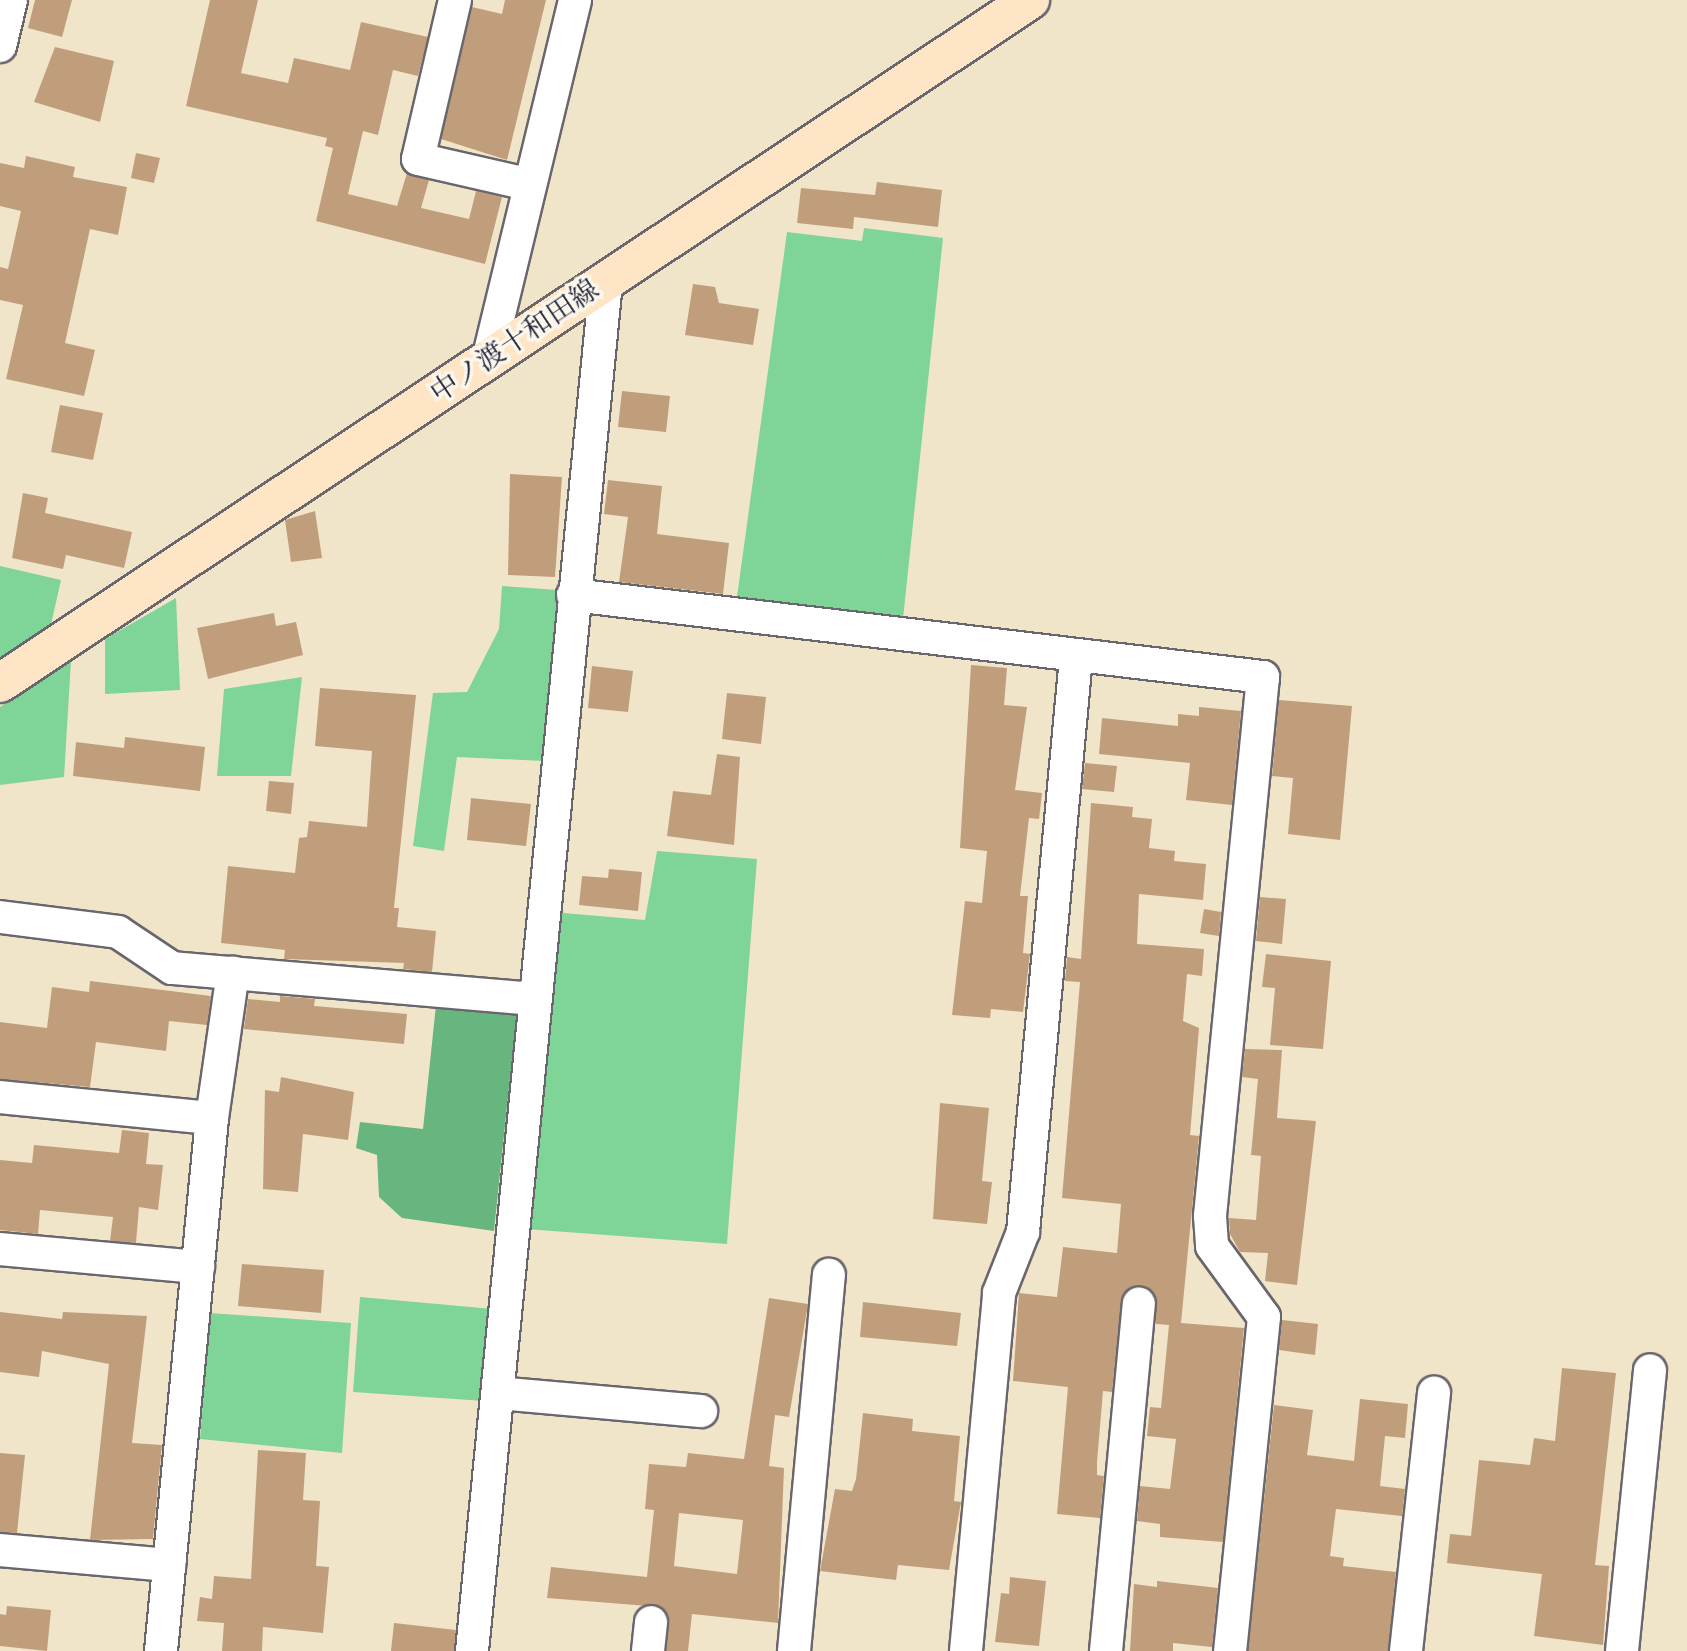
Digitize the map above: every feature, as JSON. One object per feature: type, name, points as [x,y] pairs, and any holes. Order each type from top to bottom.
[{"type":"main road","name":"中ノ渡十和田線","points":[[0,683],[1030,0]]},
{"type":"street","points":[[0,47],[11,0]]},
{"type":"street","points":[[455,0],[418,159],[527,184]]},
{"type":"street","points":[[488,360],[527,184],[575,0]]},
{"type":"street","points":[[472,1651],[533,999],[606,281]]},
{"type":"street","points":[[573,595],[1076,657],[1263,677],[1210,1216],[1212,1246],[1264,1317],[1230,1651]]},
{"type":"street","points":[[966,1651],[999,1293],[1023,1232],[1076,657]]},
{"type":"street","points":[[0,917],[103,928],[172,968],[533,999]]},
{"type":"street","points":[[161,1651],[212,1118],[233,973]]},
{"type":"street","points":[[0,1097],[212,1118]]},
{"type":"street","points":[[0,1249],[198,1267]]},
{"type":"street","points":[[794,1651],[829,1275]]},
{"type":"street","points":[[1106,1651],[1139,1304]]},
{"type":"street","points":[[1622,1651],[1650,1370]]},
{"type":"street","points":[[498,1393],[701,1411]]},
{"type":"street","points":[[1406,1651],[1434,1394]]},
{"type":"street","points":[[0,1550],[169,1565]]},
{"type":"green space","points":[[864,228],[943,238],[903,619],[737,597],[787,232],[862,241]]},
{"type":"green space","points":[[0,566],[61,580],[50,629],[0,662]]},
{"type":"green space","points":[[502,586],[558,590],[544,761],[457,757],[444,851],[413,846],[433,693],[467,692],[499,629]]},
{"type":"green space","points":[[176,598],[180,690],[105,694],[105,639]]},
{"type":"green space","points":[[71,661],[64,777],[0,785],[0,707]]},
{"type":"green space","points":[[302,677],[291,776],[217,776],[224,689]]},
{"type":"green space","points":[[657,851],[757,859],[727,1244],[526,1229],[552,912],[645,920]]},
{"type":"green space","points":[[436,1005],[517,1011],[494,1231],[402,1218],[379,1197],[377,1155],[356,1148],[360,1122],[423,1129]]},
{"type":"green space","points":[[360,1297],[493,1309],[484,1401],[353,1392]]},
{"type":"green space","points":[[210,1313],[351,1323],[342,1453],[200,1439]]},
{"type":"building","points":[[35,0],[72,0],[62,37],[28,28]]},
{"type":"building","points":[[210,0],[258,0],[241,73],[288,83],[294,58],[350,70],[361,22],[428,37],[418,76],[393,70],[378,135],[363,131],[348,194],[397,206],[407,173],[429,180],[421,208],[469,219],[476,191],[502,197],[485,264],[316,221],[333,148],[325,146],[327,138],[186,106]]},
{"type":"building","points":[[505,0],[546,0],[507,160],[441,139],[472,7],[502,14]]},
{"type":"building","points":[[55,47],[114,61],[100,122],[34,102]]},
{"type":"building","points":[[136,153],[160,158],[154,183],[131,178]]},
{"type":"building","points":[[26,156],[75,167],[73,177],[127,187],[118,235],[90,229],[65,343],[95,350],[84,396],[6,379],[23,305],[0,300],[0,267],[8,269],[21,211],[0,206],[0,163],[24,168]]},
{"type":"building","points":[[877,182],[942,190],[938,227],[854,217],[853,229],[797,223],[801,188],[875,195]]},
{"type":"building","points":[[693,284],[715,287],[719,303],[759,309],[753,345],[685,335]]},
{"type":"building","points":[[622,391],[670,396],[666,432],[618,427]]},
{"type":"building","points":[[60,405],[103,413],[93,460],[51,452]]},
{"type":"building","points":[[510,474],[562,477],[555,577],[508,575]]},
{"type":"building","points":[[608,480],[662,486],[657,534],[729,543],[723,594],[619,582],[628,517],[604,514]]},
{"type":"building","points":[[23,493],[48,498],[45,513],[132,532],[124,568],[66,555],[63,569],[12,558]]},
{"type":"building","points":[[315,511],[322,558],[291,562],[285,520]]},
{"type":"building","points":[[274,613],[276,626],[296,622],[303,655],[208,679],[197,628]]},
{"type":"building","points":[[971,665],[1007,668],[1004,705],[1027,707],[1015,790],[1042,793],[1039,819],[1029,818],[1020,896],[1028,896],[1023,953],[1030,954],[1023,1012],[991,1009],[990,1018],[952,1015],[965,901],[982,903],[987,851],[960,848]]},
{"type":"building","points":[[592,666],[633,671],[628,712],[588,708]]},
{"type":"building","points":[[320,688],[416,695],[394,908],[399,908],[397,927],[436,931],[432,972],[403,969],[404,963],[284,959],[285,950],[221,943],[228,866],[295,873],[299,838],[307,837],[309,821],[367,827],[372,751],[315,746]]},
{"type":"building","points":[[727,693],[766,697],[761,744],[722,739]]},
{"type":"building","points":[[1279,700],[1352,706],[1340,840],[1288,834],[1293,778],[1272,776]]},
{"type":"building","points":[[1199,707],[1241,711],[1232,805],[1186,800],[1190,763],[1099,754],[1102,718],[1178,726],[1178,714],[1199,716]]},
{"type":"building","points":[[125,737],[205,747],[200,791],[73,776],[76,742],[124,748]]},
{"type":"building","points":[[717,754],[740,757],[734,845],[667,836],[673,791],[711,795]]},
{"type":"building","points":[[1085,763],[1117,766],[1114,792],[1082,789]]},
{"type":"building","points":[[269,781],[294,783],[291,814],[266,811]]},
{"type":"building","points":[[471,798],[531,804],[526,846],[467,840]]},
{"type":"building","points":[[1091,803],[1133,807],[1132,817],[1152,819],[1149,848],[1175,851],[1174,861],[1206,864],[1203,900],[1139,894],[1137,944],[1204,949],[1202,976],[1187,974],[1183,1021],[1199,1028],[1190,1135],[1199,1136],[1181,1323],[1244,1328],[1223,1542],[1160,1537],[1160,1524],[1137,1521],[1140,1486],[1170,1489],[1176,1439],[1147,1436],[1150,1407],[1161,1408],[1169,1325],[1156,1324],[1150,1289],[1132,1287],[1121,1302],[1112,1392],[1103,1391],[1097,1462],[1097,1475],[1104,1476],[1100,1518],[1057,1514],[1068,1387],[1013,1381],[1019,1293],[1057,1297],[1063,1247],[1117,1253],[1121,1204],[1062,1198],[1080,982],[1065,981],[1067,957],[1081,959]]},
{"type":"building","points":[[609,869],[642,872],[638,911],[579,905],[582,876],[608,878]]},
{"type":"building","points":[[1260,897],[1286,899],[1282,944],[1256,941]]},
{"type":"building","points":[[1204,909],[1221,912],[1219,936],[1200,933]]},
{"type":"building","points":[[1266,954],[1331,961],[1323,1049],[1270,1045],[1275,988],[1262,987]]},
{"type":"building","points":[[90,981],[211,996],[207,1025],[169,1021],[166,1051],[96,1042],[90,1087],[0,1079],[0,1022],[47,1028],[52,987],[89,992]]},
{"type":"building","points":[[280,996],[315,999],[314,1006],[407,1014],[404,1044],[244,1029],[248,999],[280,1002]]},
{"type":"building","points":[[1245,1049],[1282,1050],[1277,1118],[1316,1121],[1297,1285],[1265,1281],[1268,1253],[1240,1252],[1230,1234],[1229,1218],[1256,1220],[1261,1156],[1251,1155],[1258,1079],[1242,1077]]},
{"type":"building","points":[[281,1077],[354,1092],[348,1140],[303,1134],[298,1192],[263,1189],[265,1090],[279,1092]]},
{"type":"building","points":[[940,1103],[989,1108],[982,1181],[992,1182],[987,1224],[933,1219]]},
{"type":"building","points":[[122,1130],[149,1133],[146,1164],[163,1165],[158,1210],[139,1207],[136,1243],[110,1241],[113,1217],[40,1210],[38,1234],[0,1230],[0,1160],[32,1163],[34,1145],[119,1153]]},
{"type":"building","points":[[242,1264],[324,1270],[321,1313],[238,1306]]},
{"type":"building","points":[[769,1298],[808,1304],[789,1417],[775,1415],[769,1466],[784,1468],[778,1623],[692,1614],[688,1651],[666,1651],[669,1623],[661,1607],[547,1598],[551,1567],[647,1577],[654,1510],[645,1509],[649,1464],[686,1467],[688,1453],[744,1459]],"holes":[[[679,1513],[743,1520],[737,1574],[674,1566]]]},
{"type":"building","points":[[863,1302],[961,1313],[957,1346],[860,1337]]},
{"type":"building","points":[[0,1312],[62,1319],[63,1312],[147,1316],[132,1443],[162,1445],[153,1539],[90,1540],[109,1364],[42,1351],[39,1377],[0,1372]]},
{"type":"building","points":[[1282,1320],[1318,1324],[1315,1355],[1279,1350]]},
{"type":"building","points":[[1562,1368],[1616,1373],[1595,1565],[1609,1566],[1603,1645],[1534,1636],[1542,1574],[1447,1563],[1450,1534],[1471,1536],[1479,1460],[1530,1465],[1534,1438],[1555,1441]]},
{"type":"building","points":[[1360,1399],[1408,1404],[1405,1438],[1385,1436],[1380,1486],[1405,1489],[1402,1516],[1336,1509],[1330,1556],[1344,1558],[1343,1566],[1396,1572],[1388,1651],[1248,1651],[1274,1405],[1313,1410],[1307,1455],[1354,1461]]},
{"type":"building","points":[[863,1413],[913,1419],[912,1431],[960,1436],[954,1501],[961,1502],[949,1570],[898,1565],[896,1580],[820,1571],[835,1489],[852,1491],[856,1479]]},
{"type":"building","points":[[258,1450],[306,1453],[303,1500],[320,1501],[316,1566],[329,1567],[323,1633],[263,1627],[262,1651],[222,1651],[224,1623],[197,1621],[200,1597],[212,1599],[214,1576],[251,1579]]},
{"type":"building","points":[[0,1453],[25,1455],[17,1533],[0,1532]]},
{"type":"building","points":[[1010,1577],[1046,1581],[1039,1646],[995,1642],[1001,1593],[1009,1594]]},
{"type":"building","points":[[1157,1581],[1218,1588],[1212,1647],[1173,1643],[1173,1651],[1130,1651],[1134,1584],[1157,1587]]},
{"type":"building","points":[[7,1606],[51,1610],[47,1651],[0,1646],[0,1614],[6,1615]]},
{"type":"building","points":[[394,1623],[456,1630],[454,1651],[391,1651]]}]
